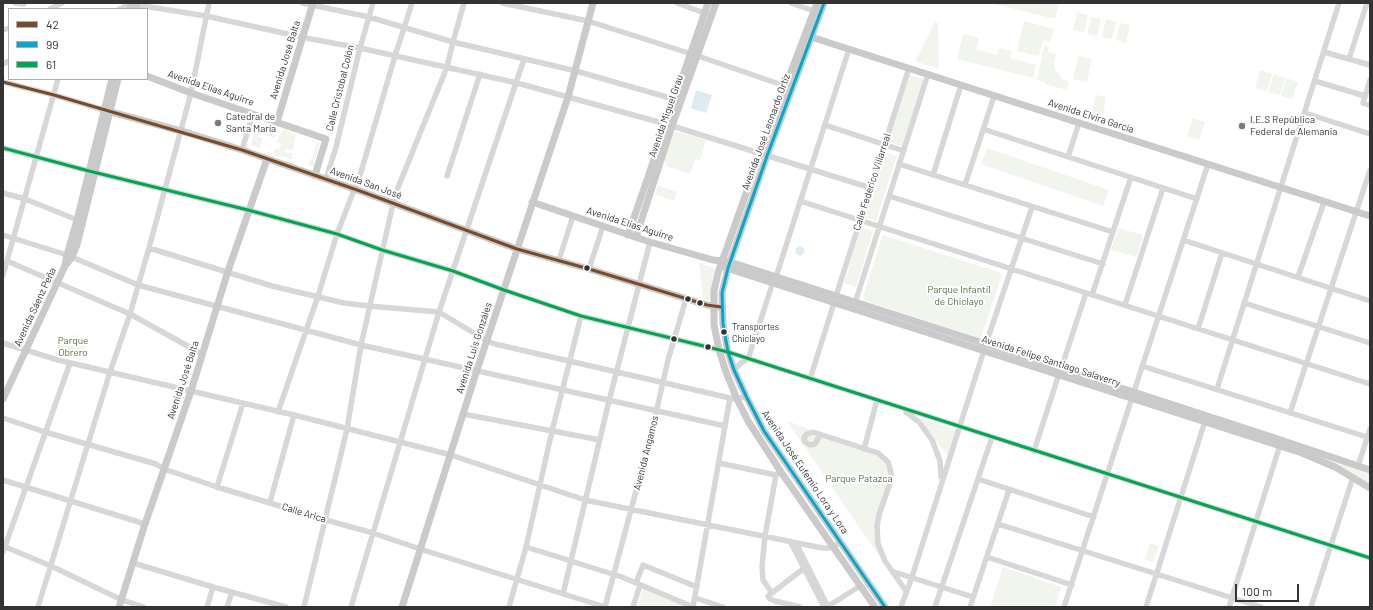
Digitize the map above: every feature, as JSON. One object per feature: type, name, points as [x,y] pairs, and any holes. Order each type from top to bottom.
[{"type":"main road","name":"Avenida Luis Gonzáles","points":[[402,607],[477,370],[576,71],[593,3]]},
{"type":"main road","name":"Avenida Miguel Grau","points":[[694,55],[708,3]]},
{"type":"main road","name":"Avenida Miguel Grau","points":[[636,237],[677,100],[694,55],[712,17],[716,3]]},
{"type":"main road","name":"Avenida José Leonardo Ortíz","points":[[808,36],[817,3]]},
{"type":"main road","name":"Avenida José Leonardo Ortíz","points":[[721,264],[764,155],[808,36],[824,3]]},
{"type":"main road","name":"Avenida José Balta","points":[[277,122],[312,4]]},
{"type":"main road","name":"Avenida Elvira García","points":[[808,36],[1370,216]]},
{"type":"main road","name":"Avenida Elias Aguirre","points":[[148,76],[191,93],[326,139]]},
{"type":"main road","name":"Avenida Sáenz Peña","points":[[3,399],[69,256],[80,221],[107,111],[112,80]]},
{"type":"main road","name":"Avenida Sáenz Peña","points":[[107,111],[118,80]]},
{"type":"main road","name":"Avenida San José","points":[[107,111],[181,131],[267,158],[517,249],[560,260],[686,299],[722,307]]},
{"type":"main road","name":"Avenida Miguel Grau","points":[[628,234],[669,125]]},
{"type":"main road","name":"Calle Cristobal Colón","points":[[315,175],[326,139]]},
{"type":"main road","name":"Avenida José Leonardo Ortíz","points":[[729,265],[764,155]]},
{"type":"main road","name":"Avenida José Balta","points":[[121,604],[145,524],[191,391],[248,210],[267,158]]},
{"type":"main road","name":"Avenida Elias Aguirre","points":[[532,202],[650,242],[721,264]]},
{"type":"main road","name":"Avenida Felipe Santiago Salaverry","points":[[721,264],[729,265],[985,347]]},
{"type":"main road","name":"Avenida José Eufemio Lora y Lora","points":[[721,264],[714,291],[714,325],[719,350],[733,398],[779,473],[875,607]]},
{"type":"main road","name":"Avenida José Eufemio Lora y Lora","points":[[729,265],[722,293],[722,324],[728,352],[734,370],[764,431],[885,606]]},
{"type":"main road","name":"Avenida Felipe Santiago Salaverry","points":[[835,300],[855,303],[1060,372],[1370,470]]},
{"type":"main road","points":[[3,393],[8,387]]},
{"type":"main road","name":"Avenida Felipe Santiago Salaverry","points":[[1133,395],[1318,459],[1370,488]]},
{"type":"street","points":[[15,3],[24,5]]},
{"type":"street","points":[[52,8],[62,3]]},
{"type":"street","points":[[38,607],[110,372],[130,314],[149,248],[191,93],[209,3]]},
{"type":"street","points":[[302,3],[369,17],[453,42],[576,71],[677,100]]},
{"type":"street","name":"Calle Cristobal Colón","points":[[326,179],[337,142],[360,48],[374,3]]},
{"type":"street","points":[[278,412],[318,296],[337,234],[361,172],[412,3]]},
{"type":"street","points":[[304,607],[347,428],[361,345],[395,195],[447,67],[464,3]]},
{"type":"street","points":[[502,3],[588,21],[789,87]]},
{"type":"street","points":[[677,3],[712,17]]},
{"type":"street","points":[[791,3],[814,11]]},
{"type":"street","points":[[1217,389],[1339,3]]},
{"type":"street","points":[[1349,59],[1367,3]]},
{"type":"street","points":[[122,8],[132,5],[206,16],[480,74],[568,96],[669,125],[870,188]]},
{"type":"street","points":[[734,370],[739,364],[748,359],[849,49]]},
{"type":"street","points":[[1324,52],[1370,65]]},
{"type":"street","points":[[351,607],[401,443],[424,359],[465,230],[517,83],[524,59]]},
{"type":"street","name":"Calle Federico Villarreal","points":[[810,379],[909,68]]},
{"type":"street","points":[[447,176],[480,74]]},
{"type":"street","name":"Calle Federico Villarreal","points":[[855,303],[928,74]]},
{"type":"street","points":[[3,275],[58,80]]},
{"type":"street","points":[[1370,80],[1363,103],[1370,105]]},
{"type":"street","points":[[1315,81],[1365,96]]},
{"type":"street","name":"Avenida San José","points":[[3,82],[107,111]]},
{"type":"street","points":[[933,175],[961,85]]},
{"type":"street","points":[[965,185],[994,96]]},
{"type":"street","points":[[1305,113],[1370,134]]},
{"type":"street","points":[[242,150],[253,114]]},
{"type":"street","points":[[1068,157],[1079,123]]},
{"type":"street","points":[[825,125],[904,151]]},
{"type":"street","points":[[983,129],[1197,198]]},
{"type":"street","name":"Avenida Elias Aguirre","points":[[326,139],[337,142]]},
{"type":"street","points":[[3,148],[337,234],[382,250],[453,271],[581,316],[728,352],[1370,558]]},
{"type":"street","points":[[899,164],[1113,232]]},
{"type":"street","points":[[1064,607],[1208,164]]},
{"type":"street","points":[[1290,413],[1370,172]]},
{"type":"street","points":[[1092,295],[1130,177]]},
{"type":"street","points":[[1125,306],[1163,188]]},
{"type":"street","points":[[3,193],[25,199],[80,221]]},
{"type":"street","points":[[889,196],[1103,264]]},
{"type":"street","points":[[800,201],[1370,384]]},
{"type":"street","points":[[1298,278],[1324,202]]},
{"type":"street","points":[[897,607],[901,605],[912,577],[959,427],[1032,207]]},
{"type":"street","points":[[560,260],[573,216]]},
{"type":"street","points":[[588,269],[603,226]]},
{"type":"street","points":[[3,235],[69,256],[138,284],[361,345],[725,426]]},
{"type":"street","points":[[1183,240],[1370,301]]},
{"type":"street","points":[[563,594],[609,401],[650,242]]},
{"type":"street","points":[[149,248],[228,271],[272,286],[344,303],[439,312],[487,341],[495,344],[733,398],[746,396]]},
{"type":"street","points":[[1198,329],[1222,253]]},
{"type":"street","points":[[7,261],[130,314],[202,354]]},
{"type":"street","points":[[1034,451],[1086,293]]},
{"type":"street","name":"Avenida Angamos","points":[[605,607],[657,411],[674,339],[686,299]]},
{"type":"street","points":[[1244,303],[1370,343]]},
{"type":"street","points":[[509,607],[518,580],[539,485],[581,316]]},
{"type":"street","points":[[3,343],[70,363],[294,415],[451,455],[586,500],[822,548],[833,547],[840,542]]},
{"type":"street","points":[[70,363],[4,548],[51,566],[121,604],[144,607]]},
{"type":"street","points":[[1142,366],[1369,437]]},
{"type":"street","points":[[526,547],[614,574],[693,607],[725,426],[733,398]]},
{"type":"street","points":[[864,448],[877,400]]},
{"type":"street","points":[[217,487],[243,403]]},
{"type":"street","points":[[901,408],[919,422],[932,440],[940,461],[941,483]]},
{"type":"street","points":[[463,414],[600,440]]},
{"type":"street","points":[[270,502],[294,415]]},
{"type":"street","name":"Calle Arica","points":[[3,418],[45,432],[156,464],[164,470],[217,487],[373,533],[605,607]]},
{"type":"street","points":[[1146,607],[1205,421]]},
{"type":"street","points":[[1358,466],[1369,437],[1370,429]]},
{"type":"street","points":[[820,435],[878,453],[890,466],[891,480],[879,514],[877,535],[880,551],[906,591]]},
{"type":"street","points":[[935,607],[992,437]]},
{"type":"street","points":[[1229,607],[1280,445]]},
{"type":"street","points":[[719,463],[779,473],[764,536],[762,573],[770,594],[770,599],[800,607]]},
{"type":"street","points":[[1311,607],[1353,478]]},
{"type":"street","points":[[978,479],[1094,517]]},
{"type":"street","points":[[3,480],[145,524]]},
{"type":"street","points":[[970,607],[1009,490]]},
{"type":"street","points":[[998,524],[1261,607]]},
{"type":"street","points":[[793,542],[827,607],[860,586]]},
{"type":"street","points":[[987,557],[1072,585]]},
{"type":"street","points":[[133,563],[286,607]]},
{"type":"street","points":[[633,607],[643,565],[697,587]]},
{"type":"street","points":[[770,594],[806,567]]},
{"type":"street","points":[[806,567],[824,607]]},
{"type":"street","points":[[894,572],[973,597]]},
{"type":"street","points":[[207,607],[213,587]]},
{"type":"street","points":[[227,607],[232,592]]},
{"type":"street","points":[[695,598],[723,607]]},
{"type":"green space","points":[[991,3],[1059,3],[1055,19]]},
{"type":"green space","points":[[1077,12],[1088,15],[1084,32],[1073,30]]},
{"type":"green space","points":[[1091,17],[1101,19],[1097,36],[1087,34]]},
{"type":"green space","points":[[1106,19],[1116,22],[1112,39],[1102,37]]},
{"type":"green space","points":[[1024,21],[1054,29],[1050,42],[1043,40],[1039,56],[1017,51]]},
{"type":"green space","points":[[935,22],[938,23],[939,69],[915,61]]},
{"type":"green space","points":[[1120,23],[1130,25],[1126,43],[1116,40]]},
{"type":"green space","points":[[963,34],[979,38],[976,50],[997,55],[999,48],[1012,51],[1010,58],[1036,65],[1033,78],[957,59]]},
{"type":"green space","points":[[1044,46],[1049,47],[1048,52],[1056,54],[1054,63],[1055,69],[1062,79],[1069,82],[1067,90],[1045,84],[1045,82],[1037,80]]},
{"type":"green space","points":[[1078,56],[1092,59],[1087,82],[1073,79]]},
{"type":"green space","points":[[1260,70],[1272,74],[1267,91],[1255,88]]},
{"type":"green space","points":[[1274,74],[1285,78],[1280,95],[1268,92]]},
{"type":"green space","points":[[909,75],[924,79],[902,146],[888,142]]},
{"type":"green space","points":[[1286,78],[1298,82],[1292,99],[1281,96]]},
{"type":"green space","points":[[1096,95],[1106,97],[1103,115],[1092,113]]},
{"type":"green space","points":[[1193,118],[1205,122],[1199,140],[1187,136]]},
{"type":"green space","points":[[256,122],[272,127],[277,133],[275,138],[265,135],[265,130],[258,128],[258,130],[254,129]]},
{"type":"green space","points":[[283,129],[296,135],[293,150],[286,149],[285,152],[293,154],[291,160],[286,157],[276,156],[273,153],[275,149],[279,149],[281,143],[277,142]]},
{"type":"green space","points":[[255,131],[257,131],[256,136],[262,138],[260,148],[251,145]]},
{"type":"green space","points":[[675,132],[706,140],[700,160],[695,159],[690,174],[666,166],[664,161]]},
{"type":"green space","points":[[317,142],[320,143],[314,161],[315,165],[312,167],[308,162],[312,158]]},
{"type":"green space","points":[[987,148],[1109,190],[1103,206],[981,164]]},
{"type":"green space","points":[[885,152],[897,156],[876,221],[864,217]]},
{"type":"green space","points":[[660,186],[677,192],[674,201],[655,194],[657,187]]},
{"type":"green space","points":[[861,227],[873,231],[856,287],[844,283]]},
{"type":"green space","points":[[1118,228],[1143,235],[1137,257],[1111,250]]},
{"type":"green space","name":"Parque Infantil de Chiclayo","points":[[883,235],[1001,273],[1002,275],[981,337],[979,338],[865,301],[863,297]]},
{"type":"green space","points":[[699,263],[714,268],[715,271],[712,278],[712,295],[709,301],[703,298]]},
{"type":"green space","name":"Parque Obrero","points":[[76,335],[85,342],[86,361],[55,353],[61,339]]},
{"type":"green space","points":[[919,418],[956,430],[948,457]]},
{"type":"green space","name":"Parque Patazca","points":[[787,421],[807,428],[813,434],[875,454],[885,463],[889,477],[874,530],[881,559]]},
{"type":"green space","points":[[1321,456],[1370,472],[1370,486]]},
{"type":"green space","points":[[1150,543],[1159,546],[1153,562],[1145,560]]},
{"type":"green space","points":[[1003,567],[1061,587],[1055,607],[990,607]]},
{"type":"green space","points":[[643,588],[688,607],[638,607]]},
{"type":"shaded area","points":[[696,90],[712,95],[706,113],[691,108]]},
{"type":"shaded area","points":[[800,246],[805,251],[800,256],[795,251]]},
{"type":"transit line","name":"99","points":[[824,3],[767,156],[728,268],[722,293],[723,324],[728,352],[734,370],[764,431],[885,607]]},
{"type":"transit line","name":"42","points":[[3,82],[54,95],[242,150],[360,191],[517,249],[707,305],[721,307]]},
{"type":"transit line","name":"61","points":[[3,148],[337,234],[382,250],[453,271],[581,316],[728,352],[1370,558]]},
{"type":"place","name":"Catedral de Santa María","points":[[218,123]]},
{"type":"place","name":"I.E.S República Federal de Alemania","points":[[1242,126]]},
{"type":"place","name":"Transportes Chiclayo","points":[[724,332]]}]
